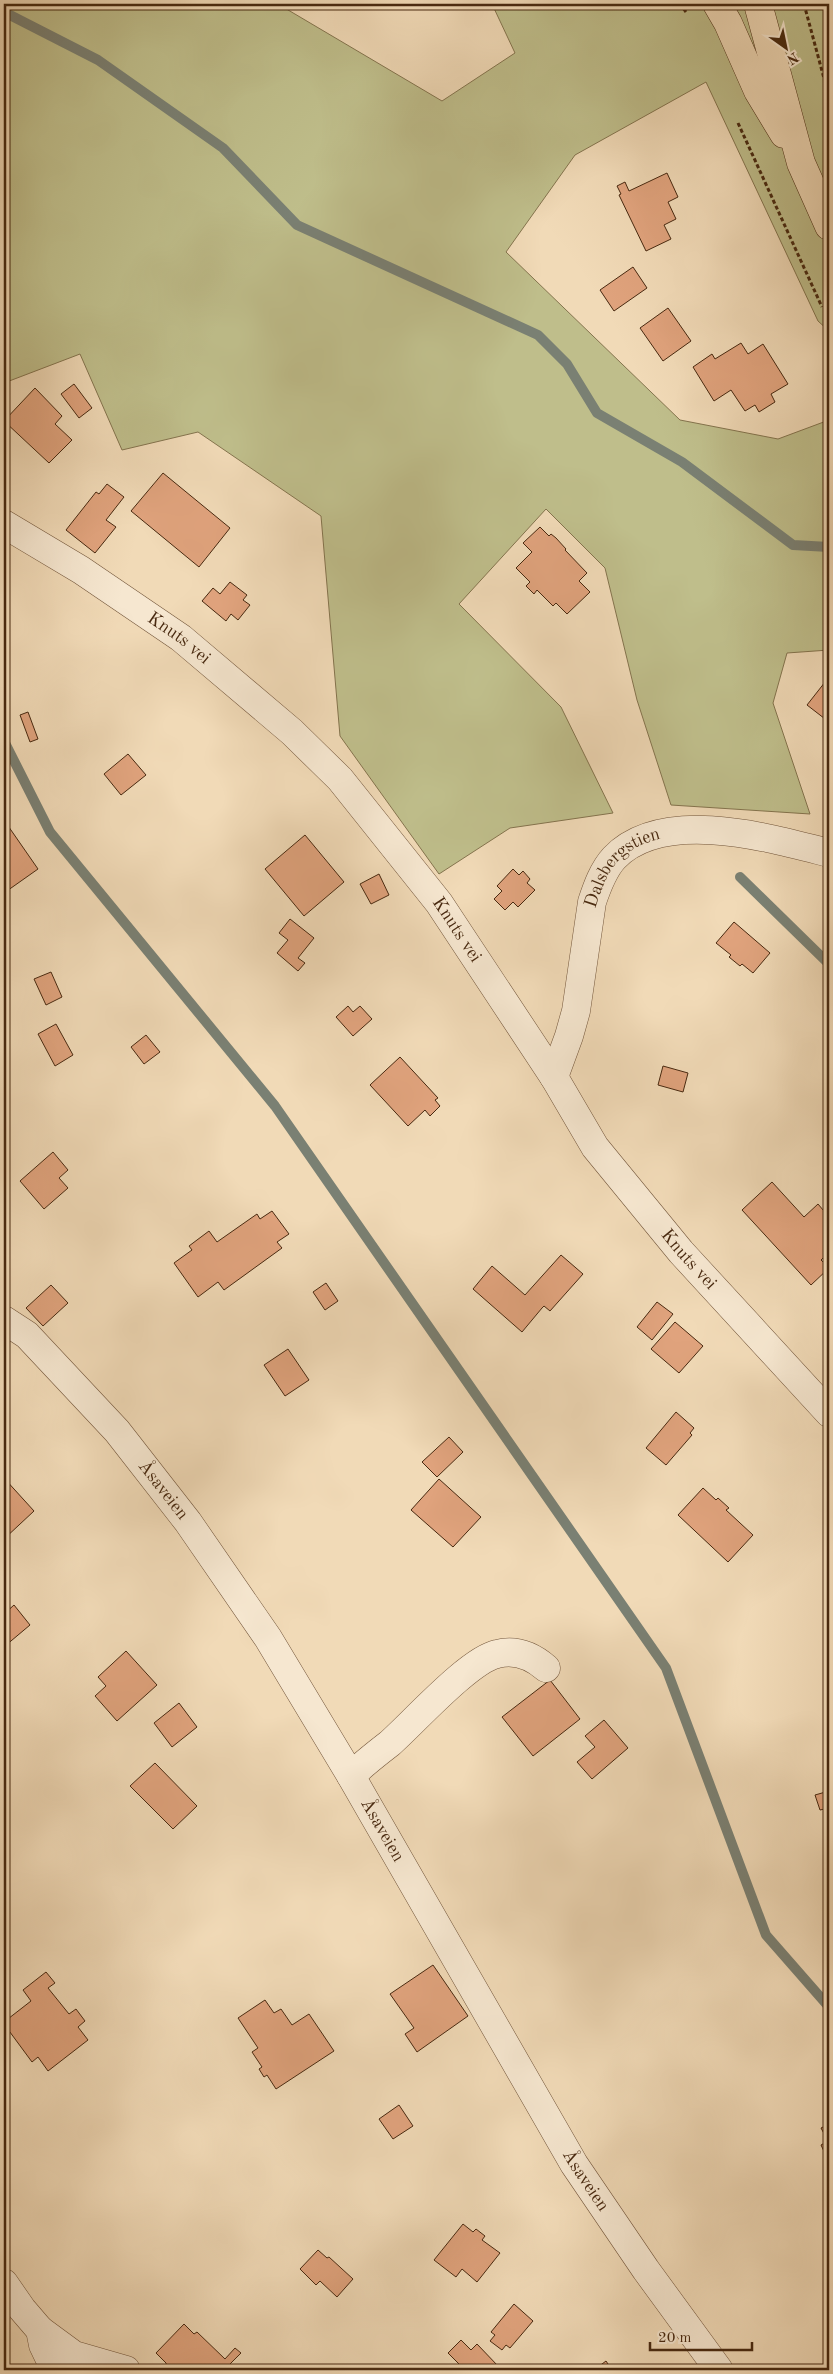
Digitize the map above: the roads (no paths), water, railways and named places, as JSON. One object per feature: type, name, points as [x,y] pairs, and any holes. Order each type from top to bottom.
[{"type":"main road","points":[[717,4],[728,23],[758,91],[802,163]]},
{"type":"main road","points":[[758,4],[802,163],[829,226]]},
{"type":"street","name":"Knuts vei","points":[[4,524],[81,570],[181,638],[292,732],[340,779],[439,902],[554,1077],[601,1154],[681,1252],[829,1413]]},
{"type":"street","name":"Dalsbergstien","points":[[554,1077],[570,1036],[576,1011],[592,902],[597,888],[615,858],[640,840],[668,831],[690,828],[788,842],[829,853]]},
{"type":"street","name":"Åsaveien","points":[[4,1320],[27,1335],[117,1431],[188,1522],[268,1638],[351,1776],[574,2164],[646,2270],[719,2370]]},
{"type":"street","points":[[351,1776],[461,1676],[486,1658],[497,1653],[524,1654],[546,1668]]},
{"type":"street","points":[[4,2283],[22,2309],[40,2330],[74,2354],[126,2370]]},
{"type":"street","points":[[40,2330],[43,2346],[55,2370]]},
{"type":"waterway","points":[[4,12],[98,60],[223,148],[297,225],[538,335],[567,364],[597,413],[682,462],[793,545],[829,547]]},
{"type":"waterway","points":[[4,741],[50,832],[275,1106],[666,1668],[766,1935],[829,2007]]},
{"type":"waterway","points":[[740,877],[829,964]]}]
